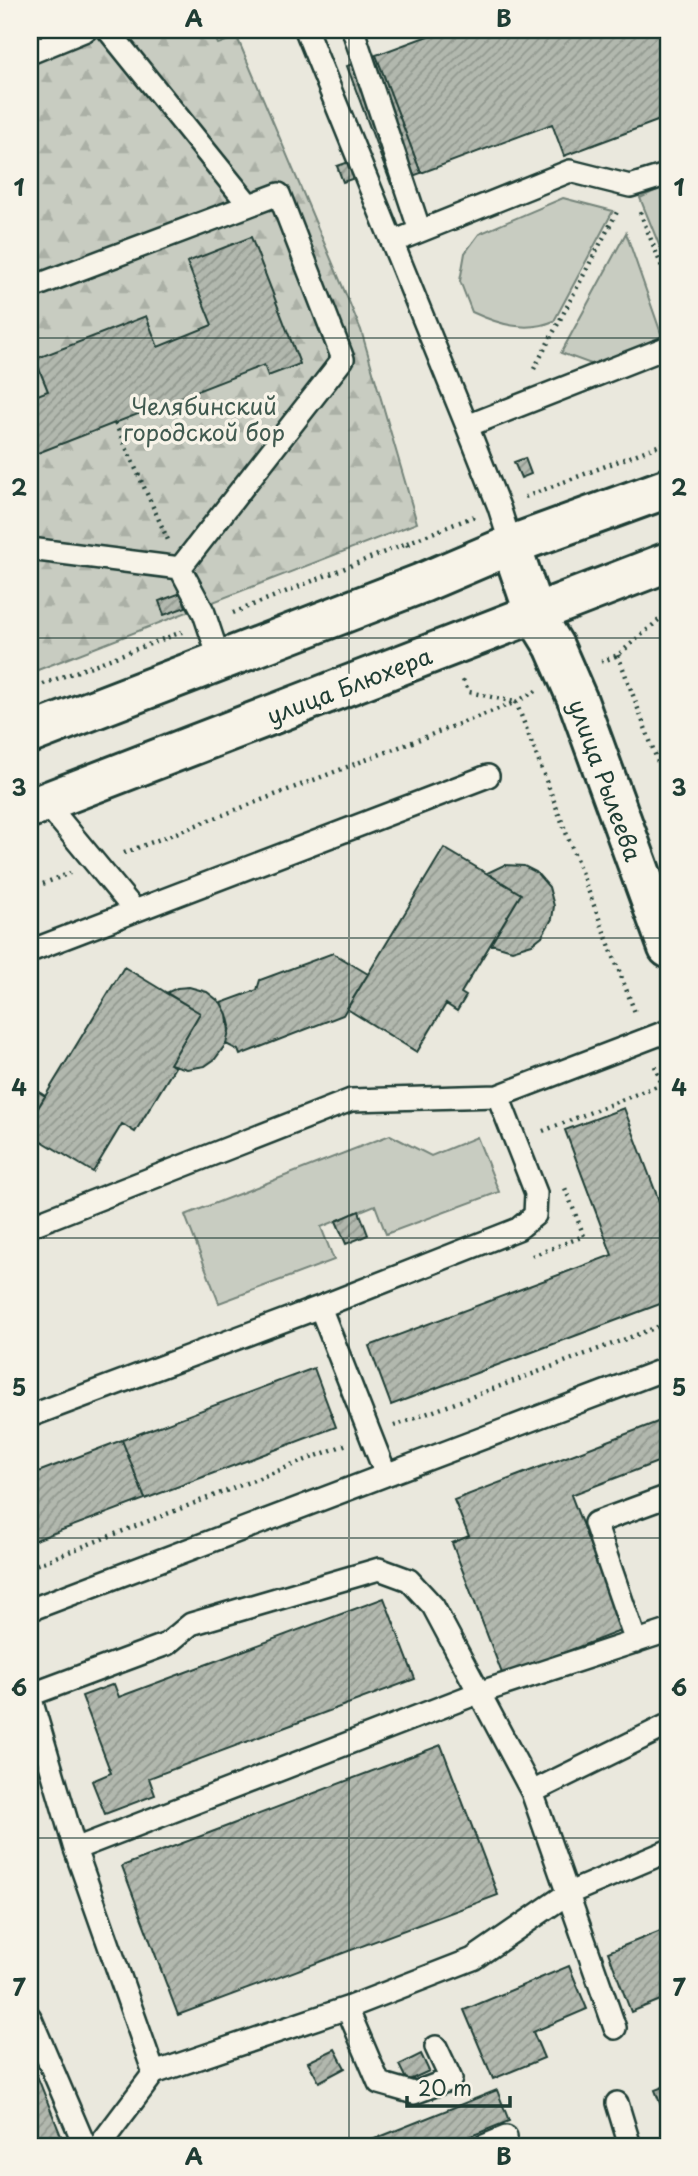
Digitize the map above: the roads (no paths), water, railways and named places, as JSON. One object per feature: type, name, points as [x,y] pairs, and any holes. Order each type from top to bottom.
[{"type":"main road","points":[[30,734],[422,583],[511,545],[668,488]]},
{"type":"main road","name":"улица Рылеева","points":[[511,545],[535,615],[554,646],[578,701],[668,948]]},
{"type":"main road","name":"улица Блюхера","points":[[37,805],[668,562]]},
{"type":"lane","points":[[30,53],[86,30]]},
{"type":"lane","points":[[108,30],[249,205]]},
{"type":"lane","points":[[306,30],[467,426],[511,545]]},
{"type":"lane","points":[[353,30],[420,232]]},
{"type":"lane","points":[[393,242],[570,171],[630,186],[666,175],[668,172]]},
{"type":"lane","points":[[30,288],[279,194],[343,359],[180,568]]},
{"type":"lane","points":[[467,426],[668,346]]},
{"type":"lane","points":[[30,549],[180,568]]},
{"type":"lane","points":[[180,568],[204,613],[220,661]]},
{"type":"lane","points":[[30,951],[488,776]]},
{"type":"lane","points":[[37,805],[135,911]]},
{"type":"lane","points":[[30,1226],[351,1100],[498,1096],[668,1031]]},
{"type":"lane","points":[[30,1416],[518,1229],[535,1215],[536,1193],[498,1096]]},
{"type":"lane","points":[[320,1307],[386,1475]]},
{"type":"lane","points":[[32,1609],[668,1368]]},
{"type":"lane","points":[[636,1642],[595,1523],[663,1498],[668,1499]]},
{"type":"lane","points":[[154,2073],[75,1849],[30,1696],[167,1644],[191,1623],[379,1569],[409,1580],[433,1606],[532,1791],[615,2028]]},
{"type":"lane","points":[[75,1849],[478,1693],[668,1631]]},
{"type":"lane","points":[[532,1791],[668,1725]]},
{"type":"lane","points":[[99,2146],[154,2073],[347,2008],[473,1959],[566,1894],[668,1851]]},
{"type":"lane","points":[[347,2008],[379,2083],[414,2093],[451,2079],[436,2047]]},
{"type":"lane","points":[[30,2017],[85,2146]]},
{"type":"lane","points":[[617,2103],[629,2146]]},
{"type":"lane","points":[[484,2146],[506,2137]]},
{"type":"park label","name":"Челябинский городской бор","points":[[204,418]]}]
